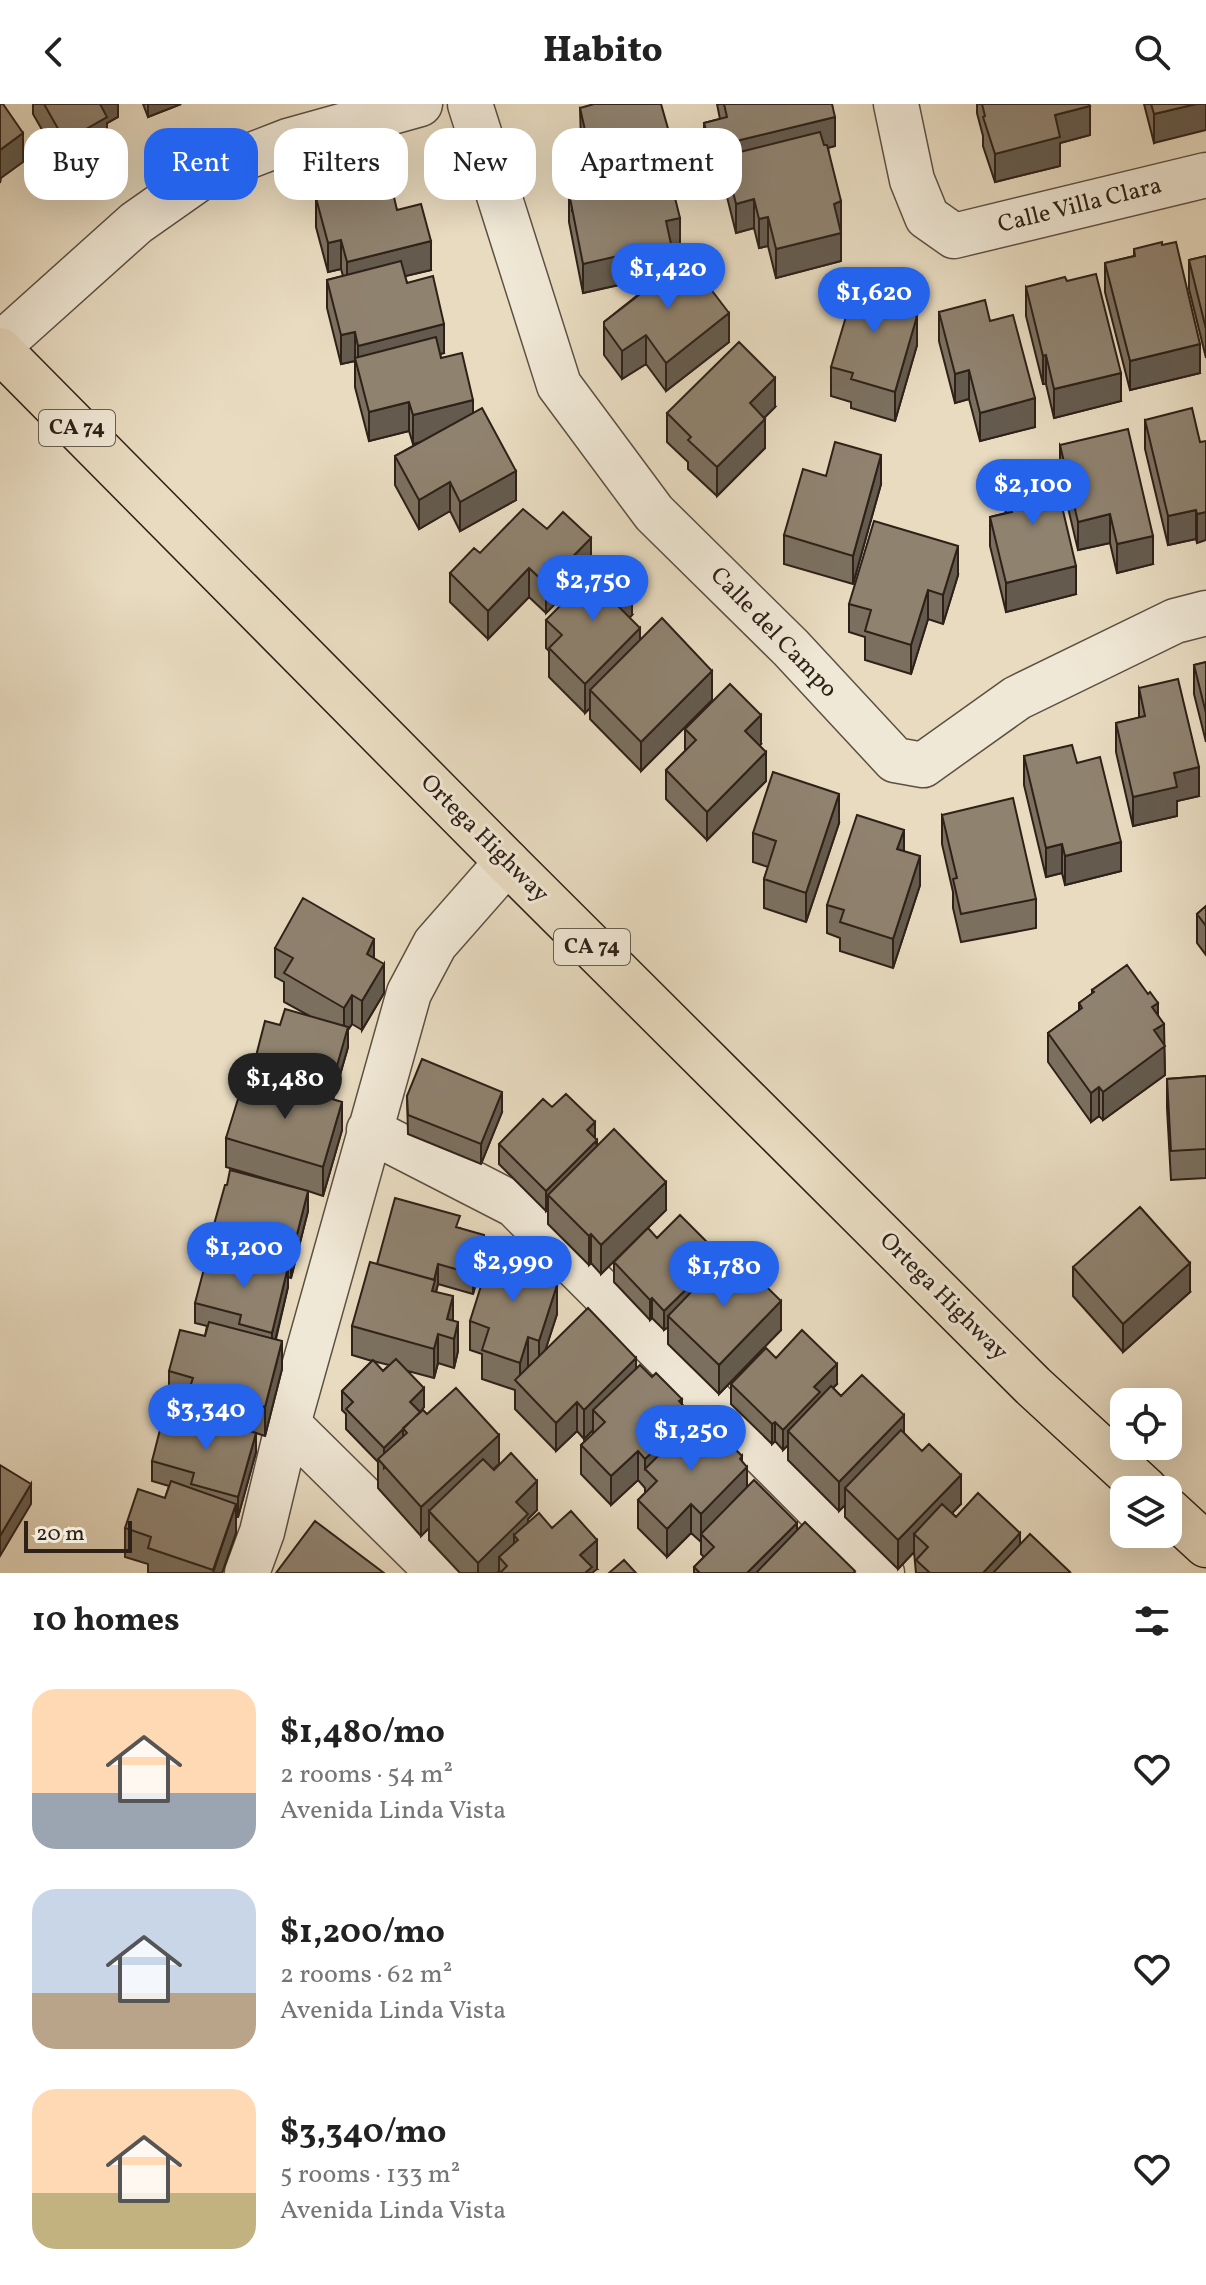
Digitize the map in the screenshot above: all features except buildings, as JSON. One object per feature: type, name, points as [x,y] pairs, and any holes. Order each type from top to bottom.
[{"type":"main road","name":"Ortega Highway","points":[[0,348],[507,862],[1033,1386],[1131,1476]]},
{"type":"main road","points":[[1182,1523],[1206,1545]]},
{"type":"street","points":[[0,348],[136,223],[210,171],[288,141],[420,104]]},
{"type":"street","name":"Calle del Campo","points":[[470,104],[559,385],[654,513],[791,648],[895,760],[923,765],[1017,698],[1175,621],[1206,613]]},
{"type":"street","name":"Calle Villa Clara","points":[[896,104],[912,180],[927,217],[954,236],[1206,175]]},
{"type":"street","points":[[247,1573],[262,1532],[288,1424],[409,993],[435,944],[507,862]]},
{"type":"street","points":[[369,1130],[515,1205],[882,1573]]},
{"type":"street","points":[[288,1424],[439,1573]]}]
